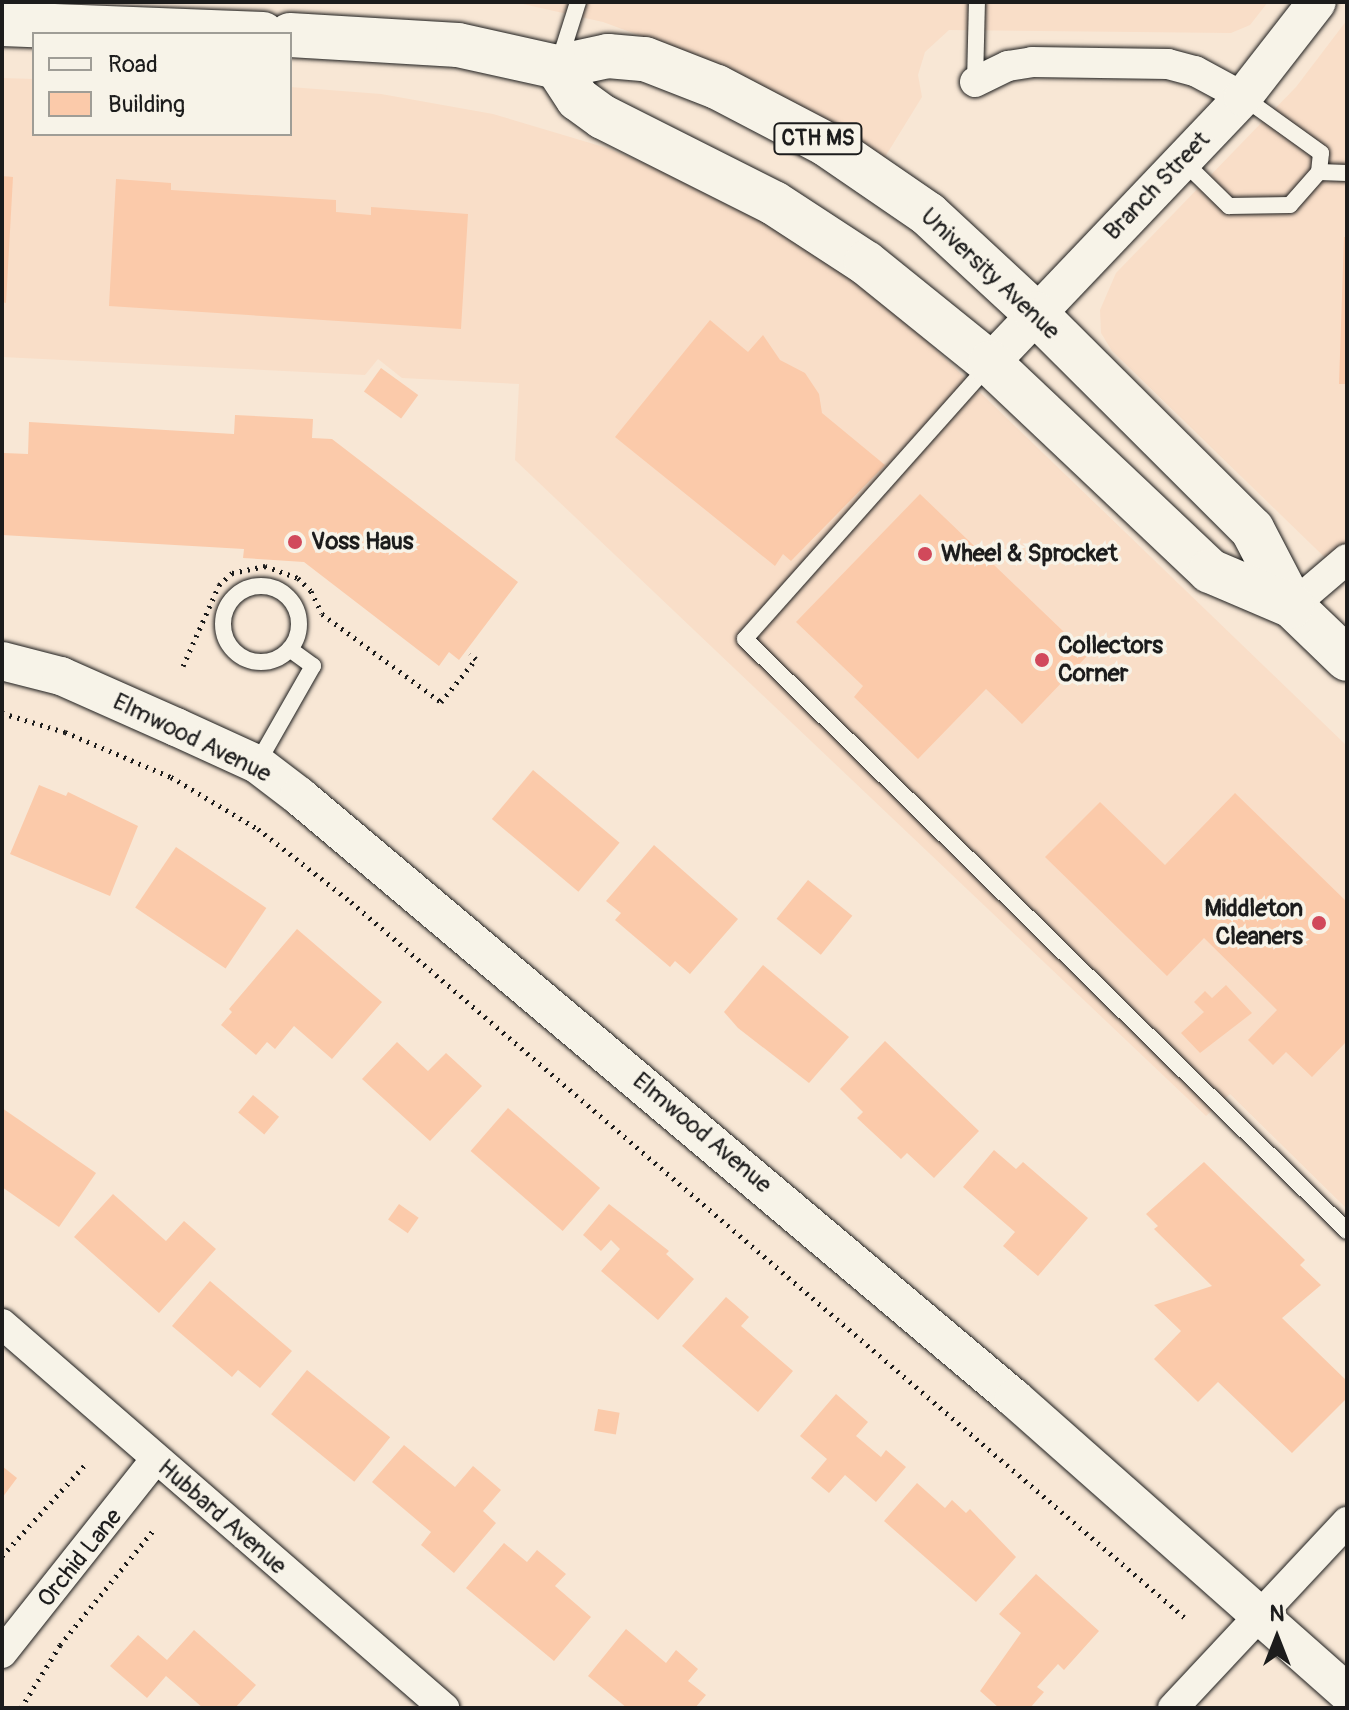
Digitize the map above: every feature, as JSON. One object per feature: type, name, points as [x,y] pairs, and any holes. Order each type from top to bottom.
[{"type":"main road","points":[[2,24],[211,32]]},
{"type":"main road","name":"University Avenue","points":[[292,35],[458,45],[557,67],[608,56],[645,59],[773,115],[921,209],[1036,314],[1252,529],[1292,606],[1347,659]]},
{"type":"main road","name":"University Avenue","points":[[557,67],[578,99],[593,110],[791,213],[866,263],[990,363],[1210,571],[1292,606]]},
{"type":"street","name":"Branch Street","points":[[990,363],[1243,97],[1317,2]]},
{"type":"street","points":[[975,82],[999,69],[1032,62],[1168,64],[1195,71],[1243,97]]},
{"type":"street","points":[[1292,606],[1347,559]]},
{"type":"street","name":"Elmwood Avenue","points":[[2,661],[61,676],[257,764],[533,990],[1347,1693]]},
{"type":"street","name":"Hubbard Avenue","points":[[2,1324],[444,1708]]},
{"type":"street","name":"Orchid Lane","points":[[2,1653],[155,1460]]},
{"type":"street","points":[[1173,1708],[1347,1522]]},
{"type":"lane","points":[[557,67],[578,2]]},
{"type":"lane","points":[[975,82],[977,2]]},
{"type":"lane","points":[[1182,160],[1229,206],[1290,205],[1319,172],[1321,153],[1243,97]]},
{"type":"lane","points":[[1319,172],[1347,173]]},
{"type":"lane","points":[[990,363],[745,639],[1347,1231]]},
{"type":"lane","points":[[258,586],[286,595],[299,621],[290,649],[264,662],[236,653],[222,627],[232,599],[258,586]]},
{"type":"lane","points":[[257,764],[313,666],[290,649]]},
{"type":"path","points":[[183,666],[219,585],[232,573],[265,566],[298,578],[322,614],[441,702],[476,659],[470,654]]},
{"type":"path","points":[[2,713],[65,732],[171,777],[258,829],[351,902],[1184,1617]]},
{"type":"path","points":[[2,1556],[84,1466]]},
{"type":"path","points":[[21,1708],[86,1610],[155,1528]]},
{"type":"shaded area","points":[[514,2],[1268,2],[1250,25],[1231,33],[949,30],[925,52],[918,75],[922,97],[885,157],[809,110],[720,65],[603,22]]},
{"type":"shaded area","points":[[1347,20],[1347,579],[1112,351],[1101,333],[1100,310],[1116,273],[1296,87]]},
{"type":"shaded area","points":[[2,78],[32,79],[32,136],[292,136],[292,87],[381,94],[493,114],[607,148],[703,187],[814,251],[904,319],[1347,746],[1347,1209],[1230,1094],[1206,1116],[515,460],[519,384],[402,378],[378,359],[365,375],[2,357]]},
{"type":"building","points":[[2,176],[13,177],[6,303],[2,302]]},
{"type":"building","points":[[116,179],[171,183],[171,190],[336,200],[336,212],[371,215],[371,207],[468,214],[461,329],[109,306]]},
{"type":"building","points":[[1344,237],[1347,237],[1347,384],[1339,384]]},
{"type":"building","points":[[710,320],[748,352],[763,335],[780,360],[805,373],[819,394],[822,413],[885,465],[791,561],[783,554],[775,566],[615,437]]},
{"type":"building","points":[[381,368],[418,395],[401,418],[364,391]]},
{"type":"building","name":"Voss Haus","points":[[235,415],[313,419],[312,438],[332,439],[518,582],[459,660],[449,652],[439,666],[304,562],[243,558],[244,549],[2,535],[4,453],[28,454],[29,422],[234,434]]},
{"type":"building","points":[[920,494],[1088,655],[1022,724],[986,689],[918,759],[854,697],[863,686],[796,622]]},
{"type":"building","points":[[533,770],[620,843],[578,892],[492,819]]},
{"type":"building","points":[[39,785],[66,796],[68,792],[138,826],[110,896],[10,854]]},
{"type":"building","points":[[1235,793],[1347,902],[1347,1041],[1312,1077],[1286,1052],[1273,1065],[1248,1040],[1277,1010],[1204,938],[1167,976],[1045,857],[1100,802],[1165,865]]},
{"type":"building","points":[[654,845],[738,919],[690,974],[675,961],[670,967],[615,920],[621,913],[606,901]]},
{"type":"building","points":[[176,847],[266,908],[226,968],[135,908]]},
{"type":"building","points":[[808,880],[852,916],[821,955],[777,919]]},
{"type":"building","points":[[297,929],[382,1002],[332,1059],[294,1026],[275,1049],[267,1042],[256,1055],[221,1025],[232,1012],[229,1009]]},
{"type":"building","points":[[763,965],[849,1037],[809,1083],[738,1028],[724,1012]]},
{"type":"building","points":[[1226,985],[1252,1013],[1200,1053],[1181,1033],[1204,1012],[1194,1002],[1205,991],[1212,998]]},
{"type":"building","points":[[885,1041],[979,1131],[934,1178],[907,1153],[901,1159],[857,1118],[863,1112],[840,1089]]},
{"type":"building","points":[[397,1042],[428,1071],[446,1053],[482,1086],[430,1141],[362,1079]]},
{"type":"building","points":[[253,1095],[279,1117],[264,1134],[238,1113]]},
{"type":"building","points":[[2,1108],[96,1173],[59,1227],[2,1187]]},
{"type":"building","points":[[508,1108],[600,1188],[563,1231],[471,1151]]},
{"type":"building","points":[[994,1150],[1016,1169],[1023,1162],[1088,1218],[1038,1276],[1003,1246],[1015,1232],[963,1187]]},
{"type":"building","points":[[1204,1162],[1305,1260],[1300,1265],[1321,1285],[1282,1318],[1347,1381],[1347,1398],[1292,1453],[1218,1382],[1198,1402],[1154,1359],[1181,1331],[1154,1305],[1212,1286],[1154,1229],[1158,1226],[1146,1214]]},
{"type":"building","points":[[113,1194],[166,1241],[184,1221],[216,1249],[159,1313],[74,1237]]},
{"type":"building","points":[[399,1204],[419,1218],[408,1233],[388,1220]]},
{"type":"building","points":[[609,1204],[669,1251],[666,1254],[694,1279],[658,1320],[601,1271],[620,1249],[611,1240],[601,1251],[583,1235]]},
{"type":"building","points":[[210,1281],[292,1351],[260,1388],[238,1370],[232,1377],[172,1326]]},
{"type":"building","points":[[726,1297],[749,1317],[741,1326],[793,1371],[758,1412],[682,1346]]},
{"type":"building","points":[[307,1370],[390,1437],[354,1482],[271,1414]]},
{"type":"building","points":[[836,1394],[868,1422],[856,1436],[881,1457],[886,1450],[906,1467],[876,1502],[845,1475],[829,1493],[811,1478],[827,1459],[800,1436]]},
{"type":"building","points":[[598,1409],[620,1413],[616,1434],[594,1431]]},
{"type":"building","points":[[404,1445],[455,1487],[473,1466],[501,1490],[483,1511],[496,1523],[454,1573],[421,1545],[431,1532],[372,1482]]},
{"type":"building","points":[[2,1466],[17,1478],[2,1498]]},
{"type":"building","points":[[917,1483],[945,1508],[952,1500],[966,1513],[970,1509],[1016,1557],[976,1602],[884,1521]]},
{"type":"building","points":[[504,1543],[527,1562],[537,1550],[566,1574],[555,1586],[591,1617],[554,1661],[466,1588]]},
{"type":"building","points":[[1036,1574],[1099,1631],[1064,1670],[1058,1664],[1037,1687],[1044,1692],[1030,1708],[999,1708],[980,1691],[1021,1633],[999,1614]]},
{"type":"building","points":[[626,1629],[666,1663],[676,1650],[698,1669],[688,1681],[706,1695],[695,1708],[627,1708],[588,1676]]},
{"type":"building","points":[[194,1630],[256,1685],[235,1708],[203,1708],[166,1676],[147,1698],[110,1666],[138,1635],[167,1660]]},
{"type":"place","name":"Voss Haus","points":[[295,542]]},
{"type":"place","name":"Wheel & Sprocket","points":[[925,554]]},
{"type":"place","name":"Collectors Corner","points":[[1042,660]]},
{"type":"place","name":"Middleton Cleaners","points":[[1319,923]]}]
